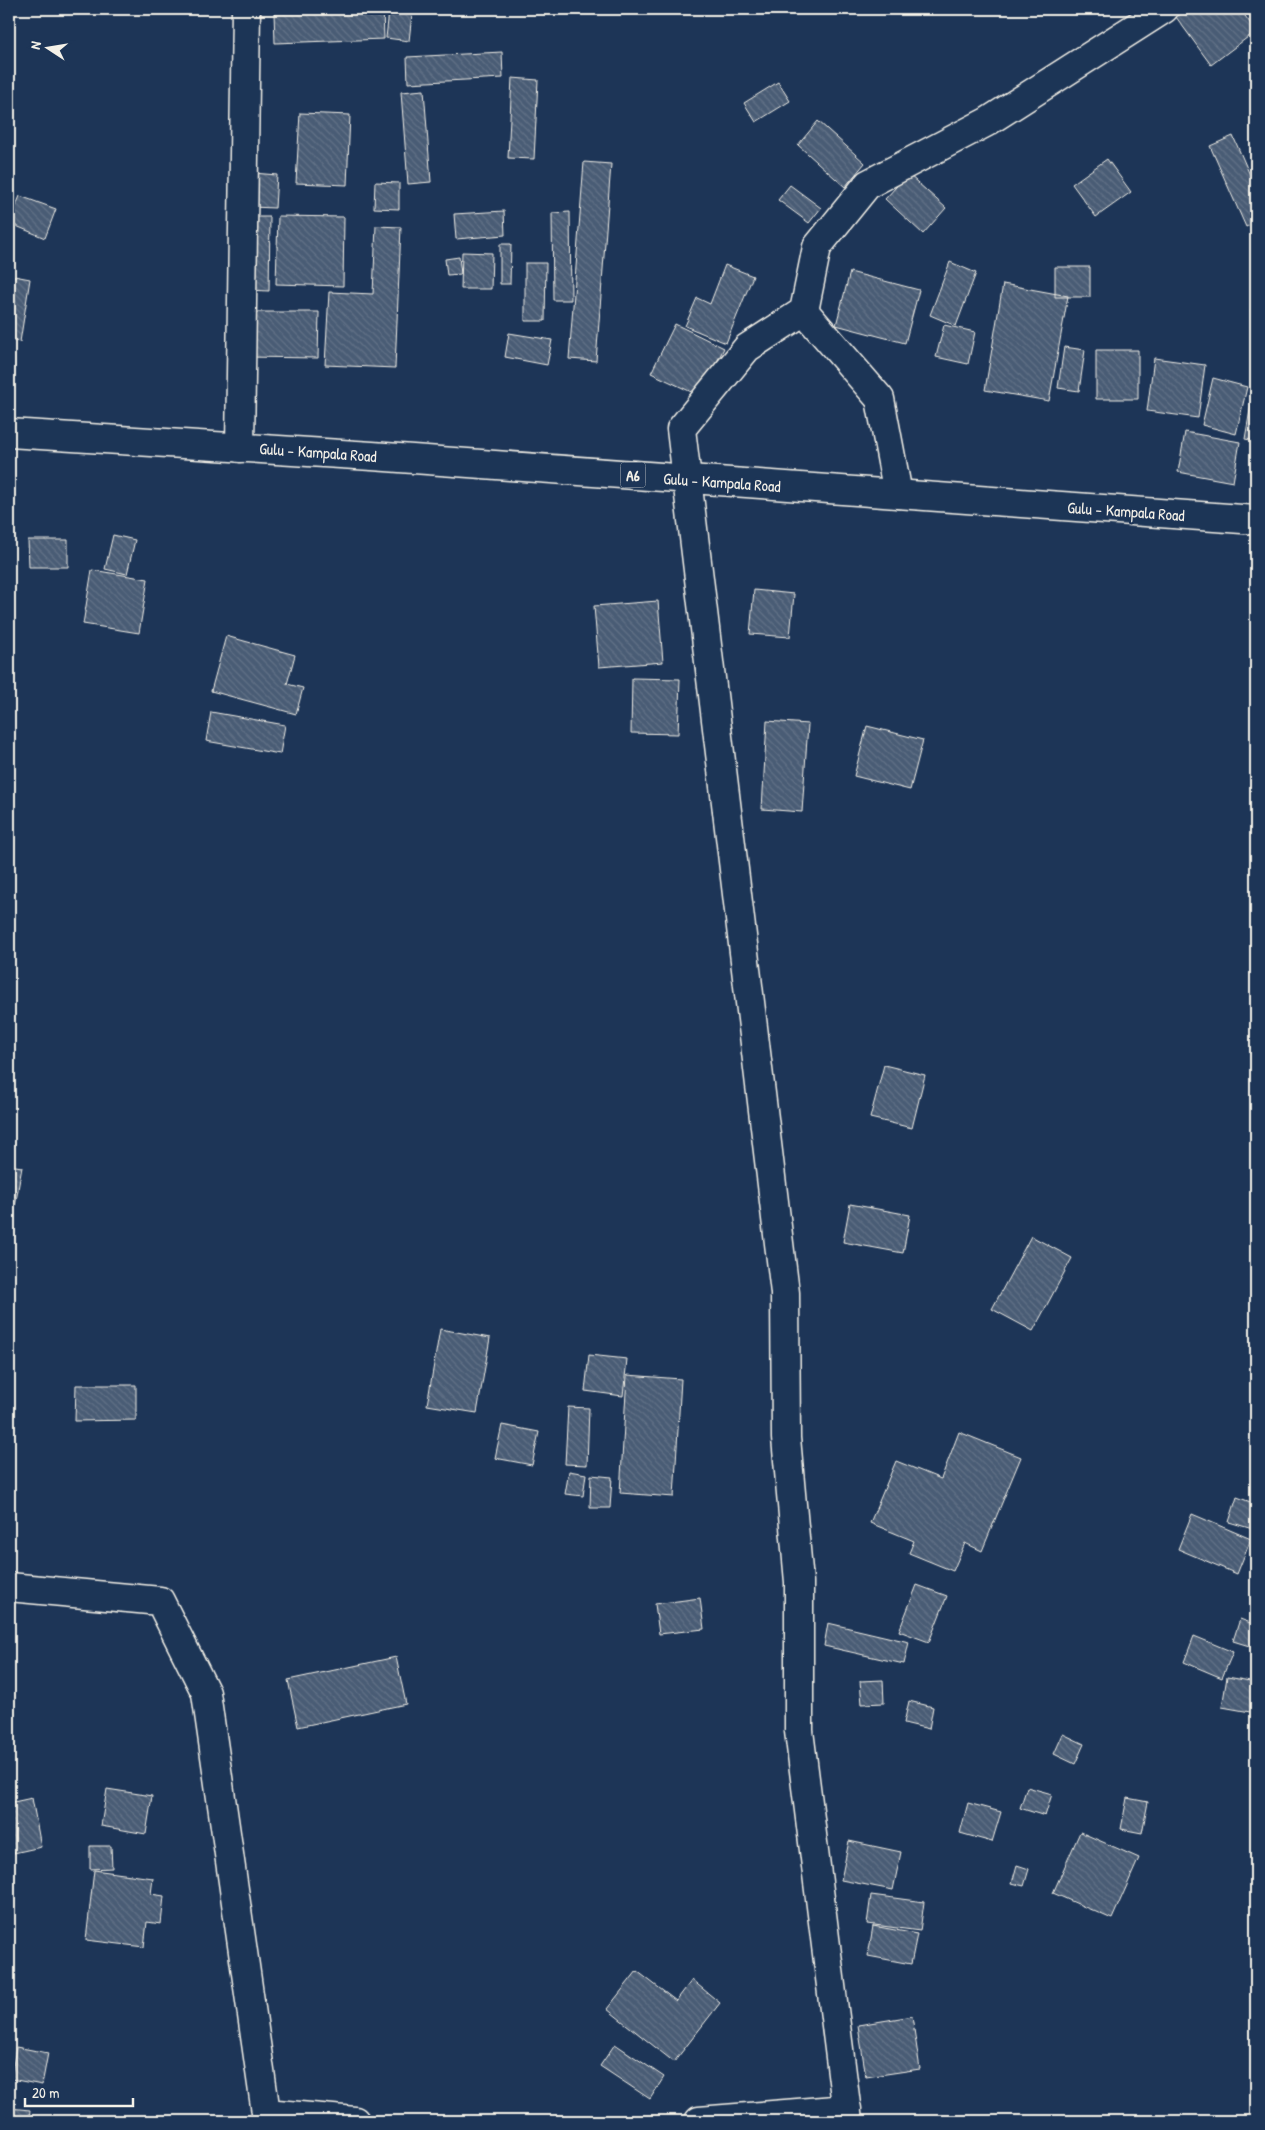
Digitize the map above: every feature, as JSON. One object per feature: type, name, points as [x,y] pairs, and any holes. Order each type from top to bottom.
[{"type":"street","points":[[240,448],[246,9]]},
{"type":"street","points":[[699,2121],[848,2115],[799,1731],[799,1582],[786,1438],[785,1293],[681,429],[747,348],[804,311],[817,247],[868,184],[987,122],[1164,9]]},
{"type":"street","points":[[804,311],[880,399],[898,494]]},
{"type":"street","name":"Gulu - Kampala Road","points":[[9,433],[1256,520]]},
{"type":"street","points":[[9,1587],[160,1601],[206,1693],[266,2113],[355,2121]]},
{"type":"building","points":[[383,9],[384,39],[275,43],[274,13]]},
{"type":"building","points":[[1188,9],[1240,9],[1256,31],[1211,65],[1176,17]]},
{"type":"building","points":[[389,11],[412,14],[409,41],[386,38]]},
{"type":"building","points":[[502,52],[503,78],[408,83],[407,57]]},
{"type":"building","points":[[512,78],[538,80],[534,159],[508,158]]},
{"type":"building","points":[[778,82],[790,101],[756,122],[744,103]]},
{"type":"building","points":[[424,90],[431,182],[408,184],[401,92]]},
{"type":"building","points":[[300,113],[350,115],[347,185],[296,183]]},
{"type":"building","points":[[818,121],[865,163],[845,187],[798,145]]},
{"type":"building","points":[[1233,136],[1256,189],[1256,222],[1246,227],[1210,146]]},
{"type":"building","points":[[1107,159],[1131,192],[1096,217],[1072,184]]},
{"type":"building","points":[[584,162],[611,164],[596,361],[569,359]]},
{"type":"building","points":[[253,173],[277,175],[275,208],[251,207]]},
{"type":"building","points":[[908,174],[946,208],[923,234],[885,199]]},
{"type":"building","points":[[375,182],[399,183],[399,209],[374,208]]},
{"type":"building","points":[[790,185],[821,208],[809,223],[778,200]]},
{"type":"building","points":[[20,196],[56,209],[45,238],[9,223]]},
{"type":"building","points":[[504,211],[505,235],[456,239],[454,214]]},
{"type":"building","points":[[570,212],[571,300],[553,300],[552,213]]},
{"type":"building","points":[[278,216],[344,217],[343,286],[276,284]]},
{"type":"building","points":[[247,217],[270,217],[269,291],[247,290]]},
{"type":"building","points":[[376,226],[401,227],[395,368],[325,365],[329,292],[373,294]]},
{"type":"building","points":[[500,244],[511,244],[510,284],[500,284]]},
{"type":"building","points":[[462,252],[492,253],[491,289],[461,289]]},
{"type":"building","points":[[459,257],[461,274],[447,275],[445,259]]},
{"type":"building","points":[[950,262],[976,273],[956,326],[930,315]]},
{"type":"building","points":[[525,263],[546,263],[545,321],[525,321]]},
{"type":"building","points":[[725,265],[753,276],[726,343],[685,326],[697,298],[710,304]]},
{"type":"building","points":[[1055,267],[1090,267],[1090,297],[1055,297]]},
{"type":"building","points":[[850,272],[919,290],[905,343],[836,325]]},
{"type":"building","points":[[9,275],[30,279],[20,342],[9,340]]},
{"type":"building","points":[[1003,284],[1068,296],[1049,401],[985,390]]},
{"type":"building","points":[[1251,309],[1256,309],[1256,349],[1252,349]]},
{"type":"building","points":[[248,312],[319,312],[318,358],[247,357]]},
{"type":"building","points":[[675,324],[724,348],[700,396],[651,373]]},
{"type":"building","points":[[944,325],[975,332],[968,364],[936,357]]},
{"type":"building","points":[[509,333],[552,340],[547,365],[505,357]]},
{"type":"building","points":[[1064,347],[1085,350],[1079,391],[1058,388]]},
{"type":"building","points":[[1096,350],[1138,350],[1138,399],[1096,399]]},
{"type":"building","points":[[1154,358],[1205,365],[1198,418],[1147,411]]},
{"type":"building","points":[[1213,378],[1247,387],[1236,434],[1202,425]]},
{"type":"building","points":[[1256,381],[1256,441],[1245,439]]},
{"type":"building","points":[[1185,432],[1240,442],[1233,482],[1178,472]]},
{"type":"building","points":[[113,535],[135,540],[127,574],[105,569]]},
{"type":"building","points":[[28,540],[68,540],[68,567],[29,567]]},
{"type":"building","points":[[92,570],[148,579],[139,633],[83,624]]},
{"type":"building","points":[[754,590],[794,594],[790,637],[750,634]]},
{"type":"building","points":[[658,601],[663,662],[599,667],[594,606]]},
{"type":"building","points":[[226,636],[295,655],[287,684],[303,688],[296,714],[211,691]]},
{"type":"building","points":[[632,678],[680,679],[678,734],[631,733]]},
{"type":"building","points":[[211,712],[285,725],[280,754],[206,741]]},
{"type":"building","points":[[767,721],[808,724],[802,812],[762,809]]},
{"type":"building","points":[[867,726],[923,740],[910,790],[854,776]]},
{"type":"building","points":[[884,1065],[925,1075],[912,1128],[870,1118]]},
{"type":"building","points":[[9,1165],[22,1167],[14,1212],[9,1211]]},
{"type":"building","points":[[850,1204],[910,1215],[903,1253],[843,1242]]},
{"type":"building","points":[[1031,1236],[1072,1258],[1033,1331],[992,1309]]},
{"type":"building","points":[[440,1329],[490,1338],[477,1413],[427,1405]]},
{"type":"building","points":[[589,1355],[627,1359],[623,1396],[585,1391]]},
{"type":"building","points":[[627,1375],[681,1379],[674,1497],[620,1493]]},
{"type":"building","points":[[76,1385],[136,1385],[136,1420],[75,1421]]},
{"type":"building","points":[[568,1407],[589,1408],[587,1465],[565,1464]]},
{"type":"building","points":[[502,1425],[539,1432],[532,1465],[495,1458]]},
{"type":"building","points":[[959,1432],[1021,1457],[982,1551],[965,1543],[953,1571],[909,1553],[914,1541],[870,1523],[896,1461],[941,1479]]},
{"type":"building","points":[[569,1471],[586,1474],[583,1496],[565,1494]]},
{"type":"building","points":[[591,1475],[612,1477],[610,1508],[590,1508]]},
{"type":"building","points":[[1237,1497],[1256,1504],[1256,1530],[1229,1522]]},
{"type":"building","points":[[1192,1514],[1251,1539],[1237,1574],[1178,1549]]},
{"type":"building","points":[[917,1585],[947,1596],[929,1642],[899,1631]]},
{"type":"building","points":[[700,1598],[704,1629],[659,1634],[655,1604]]},
{"type":"building","points":[[1240,1619],[1256,1625],[1256,1648],[1233,1641]]},
{"type":"building","points":[[828,1623],[909,1642],[904,1664],[824,1646]]},
{"type":"building","points":[[1194,1636],[1233,1652],[1222,1678],[1184,1662]]},
{"type":"building","points":[[396,1657],[406,1704],[298,1727],[288,1680]]},
{"type":"building","points":[[1227,1677],[1256,1682],[1256,1713],[1222,1707]]},
{"type":"building","points":[[883,1680],[884,1703],[862,1704],[860,1681]]},
{"type":"building","points":[[909,1701],[933,1707],[929,1729],[904,1723]]},
{"type":"building","points":[[1063,1734],[1084,1744],[1075,1764],[1054,1754]]},
{"type":"building","points":[[1027,1787],[1052,1794],[1045,1816],[1020,1808]]},
{"type":"building","points":[[107,1789],[152,1796],[146,1834],[101,1826]]},
{"type":"building","points":[[32,1798],[41,1847],[9,1854],[9,1803]]},
{"type":"building","points":[[1127,1798],[1148,1802],[1142,1833],[1121,1829]]},
{"type":"building","points":[[968,1803],[1001,1812],[992,1842],[960,1833]]},
{"type":"building","points":[[1080,1832],[1139,1858],[1112,1919],[1053,1893]]},
{"type":"building","points":[[849,1841],[901,1852],[893,1890],[841,1880]]},
{"type":"building","points":[[90,1846],[111,1846],[112,1868],[90,1869]]},
{"type":"building","points":[[1017,1865],[1029,1869],[1024,1886],[1012,1883]]},
{"type":"building","points":[[94,1870],[153,1878],[151,1894],[164,1896],[161,1924],[147,1922],[144,1947],[86,1940]]},
{"type":"building","points":[[871,1895],[924,1902],[920,1931],[867,1924]]},
{"type":"building","points":[[873,1926],[917,1934],[911,1964],[868,1956]]},
{"type":"building","points":[[637,1971],[676,2001],[692,1980],[720,2003],[674,2062],[607,2009]]},
{"type":"building","points":[[912,2016],[920,2069],[866,2077],[858,2025]]},
{"type":"building","points":[[615,2044],[664,2077],[650,2099],[600,2066]]},
{"type":"building","points":[[16,2047],[48,2053],[42,2085],[11,2079]]},
{"type":"building","points":[[9,2108],[30,2110],[29,2121],[9,2121]]}]
